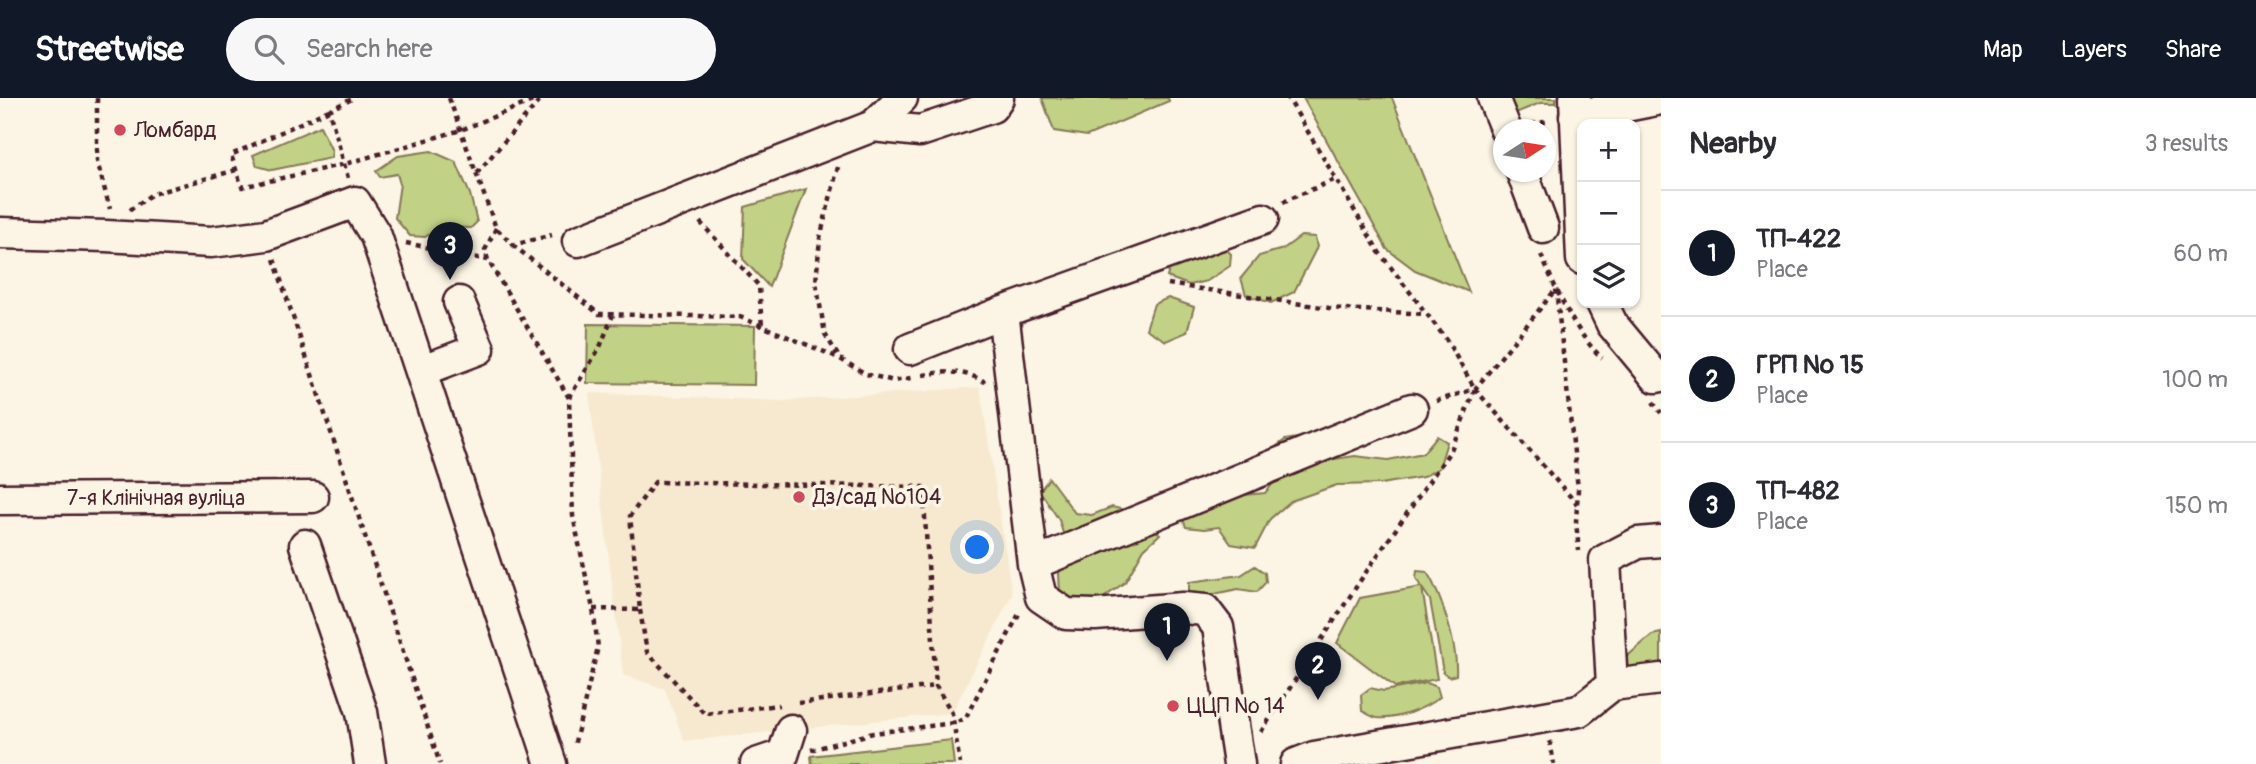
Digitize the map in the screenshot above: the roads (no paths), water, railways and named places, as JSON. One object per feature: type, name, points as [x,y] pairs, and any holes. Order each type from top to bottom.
[{"type":"street","points":[[565,238],[873,126],[902,98]]},
{"type":"street","points":[[873,126],[920,131],[992,107],[998,98]]},
{"type":"street","points":[[1493,98],[1502,119]]},
{"type":"street","points":[[1581,245],[1575,107],[1661,99]]},
{"type":"street","points":[[1526,182],[1544,228]]},
{"type":"street","points":[[0,233],[211,242],[266,235],[355,202],[376,236],[421,371],[561,758]]},
{"type":"street","points":[[910,349],[1003,312],[1263,219]]},
{"type":"street","points":[[421,371],[479,349],[459,302]]},
{"type":"street","points":[[1604,308],[1612,324],[1658,377]]},
{"type":"street","points":[[1003,312],[1035,572],[1041,597],[1066,614],[1095,615],[1183,608],[1205,610],[1218,627],[1239,764]]},
{"type":"street","points":[[1035,572],[1412,409]]},
{"type":"street","name":"7-я Клінічная вуліца","points":[[0,499],[313,497]]},
{"type":"street","points":[[1612,685],[1605,560],[1638,543],[1661,541]]},
{"type":"street","points":[[305,545],[362,712],[370,764]]},
{"type":"street","points":[[1296,764],[1314,757],[1579,711],[1612,685],[1661,679]]},
{"type":"street","points":[[756,764],[783,755],[791,730]]},
{"type":"place","name":"Ломбард","points":[[120,130]]},
{"type":"place","name":"ТП-482","points":[[450,280]]},
{"type":"place","name":"Дз/сад №104","points":[[799,497]]},
{"type":"place","name":"ТП-422","points":[[1167,661]]},
{"type":"place","name":"ГРП № 15","points":[[1318,700]]},
{"type":"place","name":"ЦЦП № 14","points":[[1173,706]]}]
